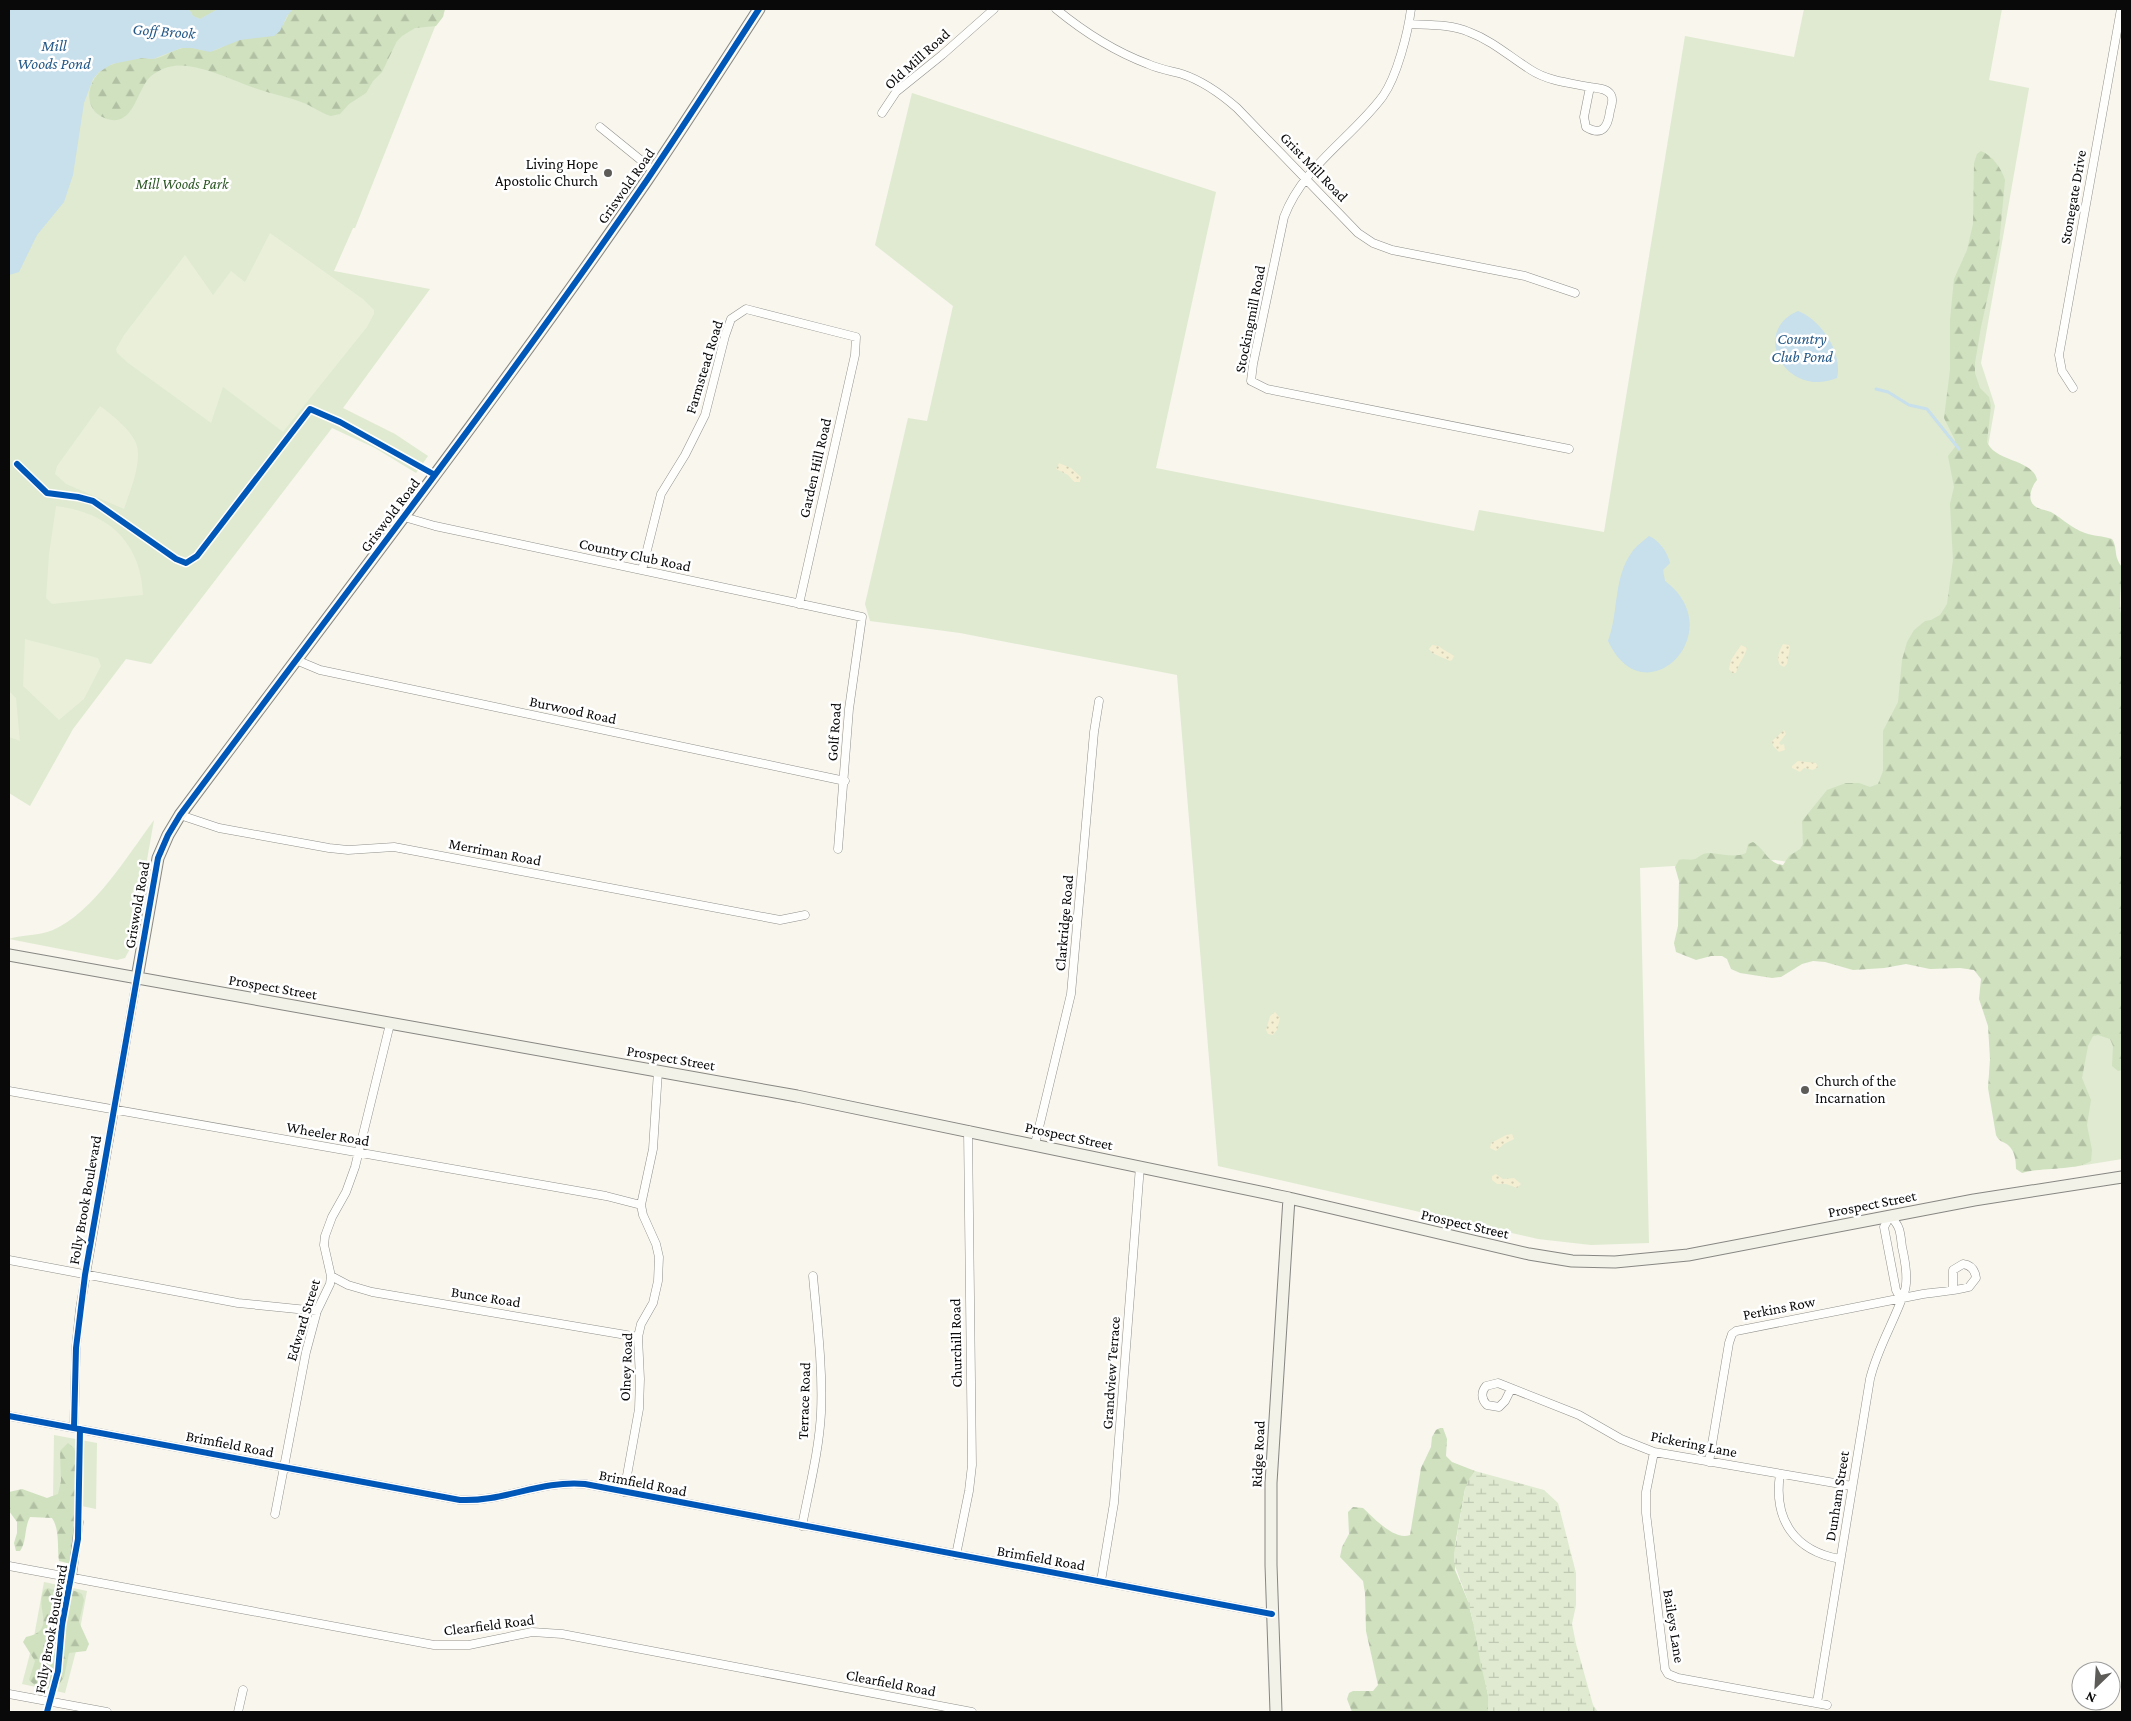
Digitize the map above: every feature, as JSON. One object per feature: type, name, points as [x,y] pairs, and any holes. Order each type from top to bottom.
[{"type":"main road","name":"Griswold Road","points":[[137,978],[158,858],[180,815],[404,517],[653,170],[759,9]]},
{"type":"main road","name":"Prospect Street","points":[[9,955],[658,1071],[968,1130],[1289,1198],[1529,1254],[1584,1262],[1642,1260],[1688,1255],[1890,1216],[2122,1177]]},
{"type":"main road","name":"Ridge Road","points":[[1276,1712],[1272,1614],[1271,1483],[1289,1198]]},
{"type":"street","name":"Old Mill Road","points":[[882,112],[896,92],[994,9]]},
{"type":"street","name":"Grist Mill Road","points":[[1056,9],[1085,33],[1116,50],[1149,65],[1184,75],[1218,92],[1238,108],[1358,233],[1373,243],[1392,250],[1524,276],[1576,294]]},
{"type":"street","name":"Stockingmill Road","points":[[1411,9],[1409,24],[1397,64],[1384,95],[1306,178],[1291,198],[1284,217],[1251,381],[1267,389],[1569,450]]},
{"type":"street","name":"Stonegate Drive","points":[[2073,388],[2062,371],[2059,355],[2122,9]]},
{"type":"street","points":[[1409,24],[1445,26],[1468,31],[1492,43],[1532,71],[1555,80],[1603,89],[1611,94],[1612,100],[1608,124],[1602,130],[1594,132],[1586,127],[1584,117],[1590,87]]},
{"type":"street","points":[[600,127],[653,170]]},
{"type":"street","name":"Farmstead Road","points":[[642,570],[661,494],[685,456],[704,415],[731,319],[746,309],[856,337]]},
{"type":"street","name":"Garden Hill Road","points":[[799,604],[855,355],[856,337]]},
{"type":"street","name":"Country Club Road","points":[[404,517],[435,526],[862,617]]},
{"type":"street","name":"Golf Road","points":[[838,849],[849,708],[862,617]]},
{"type":"street","name":"Burwood Road","points":[[296,660],[320,670],[844,782]]},
{"type":"street","name":"Clarkridge Road","points":[[1035,1144],[1072,994],[1094,732],[1099,701]]},
{"type":"street","name":"Merriman Road","points":[[180,815],[220,828],[328,848],[348,850],[394,847],[780,920],[805,914]]},
{"type":"street","name":"Folly Brook Boulevard","points":[[74,1428],[76,1348],[85,1274],[137,978]]},
{"type":"street","name":"Edward Street","points":[[275,1514],[306,1352],[317,1311],[330,1284],[331,1276],[324,1245],[325,1236],[332,1217],[346,1192],[358,1154],[390,1024]]},
{"type":"street","points":[[641,1205],[653,1149],[658,1071]]},
{"type":"street","name":"Wheeler Road","points":[[9,1091],[113,1111],[606,1196],[641,1205]]},
{"type":"street","name":"Churchill Road","points":[[956,1555],[969,1491],[972,1465],[968,1130]]},
{"type":"street","name":"Grandview Terrace","points":[[1101,1581],[1115,1496],[1140,1166]]},
{"type":"street","name":"Olney Road","points":[[624,1492],[639,1409],[638,1336],[641,1324],[657,1292],[659,1270],[656,1244],[643,1215],[641,1205]]},
{"type":"street","points":[[1890,1216],[1884,1228],[1896,1290],[1901,1299],[1953,1290]]},
{"type":"street","name":"Dunham Street","points":[[1817,1703],[1872,1368],[1892,1324],[1905,1287],[1904,1256],[1899,1225],[1890,1216]]},
{"type":"street","points":[[9,1260],[247,1304],[317,1311]]},
{"type":"street","name":"Bunce Road","points":[[331,1276],[348,1285],[372,1292],[638,1336]]},
{"type":"street","name":"Terrace Road","points":[[802,1526],[821,1415],[820,1370],[813,1276]]},
{"type":"street","name":"Perkins Row","points":[[1709,1462],[1732,1334],[1741,1329],[1901,1299]]},
{"type":"street","name":"Pickering Lane","points":[[1512,1389],[1579,1415],[1621,1439],[1654,1452],[1852,1486]]},
{"type":"street","name":"Brimfield Road","points":[[9,1416],[460,1500],[499,1498],[558,1483],[585,1484],[1272,1614]]},
{"type":"street","name":"Baileys Lane","points":[[1654,1452],[1646,1492],[1646,1514],[1665,1669],[1668,1674],[1678,1678],[1827,1705]]},
{"type":"street","points":[[1780,1474],[1779,1505],[1790,1531],[1811,1550],[1821,1555],[1840,1559]]},
{"type":"street","name":"Folly Brook Boulevard","points":[[72,1578],[79,1522]]},
{"type":"street","name":"Clearfield Road","points":[[9,1566],[434,1645],[469,1645],[532,1632],[562,1634],[972,1712]]},
{"type":"street","points":[[238,1712],[243,1690]]},
{"type":"street","points":[[9,1694],[107,1712]]},
{"type":"green space","name":"Mill Woods Park","points":[[9,9],[442,9],[355,228],[353,228],[334,271],[430,289],[343,408],[395,434],[428,456],[416,473],[375,448],[332,428],[151,664],[126,659],[73,729],[30,806],[9,793]]},
{"type":"green space","points":[[189,9],[218,9],[200,19],[193,16]]},
{"type":"green space","points":[[293,9],[445,9],[443,17],[436,26],[415,28],[397,41],[382,72],[373,81],[366,93],[349,104],[340,114],[331,116],[305,103],[254,88],[207,70],[184,66],[164,68],[150,77],[131,111],[119,119],[112,120],[102,117],[90,104],[89,95],[95,78],[110,65],[136,58],[155,59],[183,48],[208,51],[221,48],[229,43],[280,27]]},
{"type":"green space","points":[[1804,9],[2002,9],[1989,80],[2029,88],[1981,363],[1995,406],[1958,619],[2122,647],[2122,1159],[2073,1167],[2048,906],[1955,892],[1776,860],[1640,868],[1649,1243],[1591,1245],[1538,1239],[1218,1166],[1177,675],[960,633],[870,621],[865,604],[908,418],[927,421],[953,306],[875,245],[912,93],[1216,192],[1156,468],[1474,531],[1479,510],[1604,532],[1685,36],[1794,57]]},
{"type":"green space","points":[[1981,151],[1996,163],[2002,171],[2005,180],[1999,245],[1975,363],[1975,373],[1980,388],[1989,397],[1991,406],[1987,442],[1991,449],[2022,464],[2034,473],[2037,480],[2030,494],[2033,504],[2038,508],[2051,512],[2080,531],[2112,539],[2117,559],[2122,567],[2120,600],[2122,617],[2122,1070],[2118,1071],[2112,1066],[2113,1046],[2110,1039],[2098,1035],[2093,1036],[2088,1046],[2082,1078],[2091,1100],[2087,1125],[2092,1150],[2091,1161],[2067,1168],[2022,1173],[2016,1169],[2015,1156],[2010,1147],[1996,1135],[1988,1088],[1990,1059],[1988,1026],[1979,999],[1981,979],[1974,970],[1960,968],[1930,969],[1906,964],[1853,970],[1825,962],[1813,961],[1802,964],[1781,977],[1772,978],[1740,973],[1731,969],[1727,959],[1722,956],[1711,956],[1696,960],[1676,952],[1674,943],[1678,926],[1679,881],[1675,867],[1679,860],[1693,860],[1707,853],[1742,854],[1746,853],[1748,844],[1753,842],[1770,859],[1783,865],[1789,856],[1800,849],[1803,844],[1802,821],[1827,790],[1846,783],[1859,783],[1870,787],[1878,784],[1883,771],[1883,731],[1898,702],[1902,660],[1907,642],[1914,630],[1925,621],[1940,615],[1947,604],[1953,560],[1950,504],[1954,487],[1948,456],[1955,447],[1955,440],[1944,418],[1950,370],[1950,320],[1954,279],[1967,250],[1973,224],[1974,163],[1977,154]]},
{"type":"green space","points":[[270,233],[363,299],[374,310],[374,314],[367,327],[283,432],[223,387],[211,423],[128,363],[117,353],[116,349],[124,335],[185,255],[213,295],[231,271],[245,282]]},
{"type":"green space","points":[[100,406],[130,433],[138,450],[135,476],[124,509],[66,484],[55,474],[57,466]]},
{"type":"green space","points":[[56,506],[75,509],[91,515],[106,523],[118,533],[128,545],[136,560],[141,576],[143,595],[52,604],[46,598],[49,554]]},
{"type":"green space","points":[[25,639],[98,658],[101,666],[84,699],[59,720],[23,686]]},
{"type":"green space","points":[[9,691],[16,698],[20,741],[9,737]]},
{"type":"green space","points":[[154,820],[132,945],[125,958],[117,960],[9,939],[53,930],[68,922],[82,911],[109,882]]},
{"type":"green space","points":[[1443,1428],[1447,1439],[1446,1456],[1452,1462],[1475,1471],[1465,1489],[1455,1545],[1455,1570],[1468,1601],[1473,1622],[1488,1695],[1488,1712],[1352,1712],[1347,1699],[1349,1693],[1353,1691],[1373,1691],[1378,1685],[1366,1631],[1363,1581],[1340,1557],[1342,1547],[1349,1534],[1348,1512],[1353,1507],[1363,1508],[1378,1522],[1397,1535],[1410,1535],[1421,1468],[1431,1447],[1432,1437],[1436,1430]]},
{"type":"green space","points":[[54,1435],[97,1443],[96,1509],[53,1500]]},
{"type":"green space","points":[[68,1443],[74,1448],[76,1454],[79,1495],[81,1531],[78,1558],[75,1565],[59,1561],[57,1533],[52,1518],[30,1517],[22,1547],[20,1551],[16,1551],[14,1543],[17,1533],[17,1522],[9,1511],[9,1492],[22,1489],[47,1498],[58,1494],[61,1481],[60,1451]]},
{"type":"green space","points":[[1475,1471],[1544,1490],[1558,1503],[1576,1573],[1576,1605],[1572,1624],[1593,1705],[1598,1712],[1488,1712],[1488,1695],[1473,1622],[1468,1601],[1454,1563],[1465,1489]]},
{"type":"green space","points":[[44,1582],[87,1591],[76,1651],[65,1693],[22,1684],[33,1642]]},
{"type":"green space","points":[[48,1588],[82,1594],[84,1600],[79,1622],[89,1644],[86,1651],[69,1653],[64,1677],[56,1689],[36,1686],[29,1680],[35,1661],[23,1642],[26,1637],[36,1634],[41,1629],[43,1624],[42,1597],[44,1590]]},
{"type":"sand","points":[[1059,463],[1071,468],[1081,477],[1080,482],[1074,482],[1068,475],[1056,469]]},
{"type":"sand","points":[[1783,644],[1790,647],[1787,664],[1784,667],[1780,665],[1778,660]]},
{"type":"sand","points":[[1432,645],[1439,646],[1454,656],[1452,660],[1450,661],[1432,653],[1429,649]]},
{"type":"sand","points":[[1741,645],[1747,648],[1736,673],[1732,673],[1729,669],[1731,660]]},
{"type":"sand","points":[[1784,730],[1786,734],[1779,743],[1781,745],[1784,744],[1785,750],[1779,752],[1773,746],[1772,741]]},
{"type":"sand","points":[[1798,761],[1816,763],[1818,767],[1813,770],[1804,768],[1800,772],[1792,768]]},
{"type":"sand","points":[[1275,1012],[1280,1018],[1277,1030],[1273,1035],[1268,1034],[1266,1030],[1270,1016]]},
{"type":"sand","points":[[1512,1134],[1514,1139],[1496,1151],[1490,1148],[1491,1143]]},
{"type":"sand","points":[[1496,1174],[1503,1179],[1514,1178],[1521,1184],[1517,1188],[1506,1184],[1497,1184],[1492,1180],[1492,1176]]},
{"type":"water","name":"Mill Woods Pond","points":[[9,9],[189,9],[193,16],[200,19],[218,9],[293,9],[287,16],[280,31],[274,36],[240,40],[210,52],[192,48],[181,48],[153,59],[142,58],[112,64],[99,72],[93,79],[84,103],[73,175],[64,202],[37,235],[19,272],[9,275]]},
{"type":"water","name":"Country Club Pond","points":[[1798,311],[1807,315],[1815,322],[1828,338],[1837,358],[1837,378],[1818,382],[1802,379],[1789,371],[1780,360],[1776,347],[1777,333],[1784,320]]},
{"type":"water","points":[[1649,536],[1660,544],[1667,555],[1670,563],[1663,570],[1665,581],[1683,601],[1690,623],[1686,643],[1675,659],[1660,670],[1642,672],[1624,663],[1608,641],[1614,619],[1619,584],[1626,562],[1632,552]]},
{"type":"waterway","points":[[1876,389],[1888,392],[1909,405],[1927,409],[1959,449]]},
{"type":"cycle path","points":[[74,1428],[76,1348],[85,1275],[158,858],[168,835],[180,815],[416,500],[591,261],[647,180],[759,9]]},
{"type":"cycle path","points":[[17,464],[47,493],[93,501],[176,559],[186,563],[197,556],[310,409],[340,422],[435,475]]},
{"type":"cycle path","points":[[9,1416],[460,1500],[492,1498],[553,1485],[585,1484],[1272,1614]]},
{"type":"cycle path","points":[[47,1712],[58,1671],[62,1625],[78,1539],[80,1429]]},
{"type":"place","name":"Living Hope Apostolic Church","points":[[608,173]]},
{"type":"place","name":"Church of the Incarnation","points":[[1805,1090]]},
{"type":"water label","name":"Goff Brook","points":[[164,31]]}]
